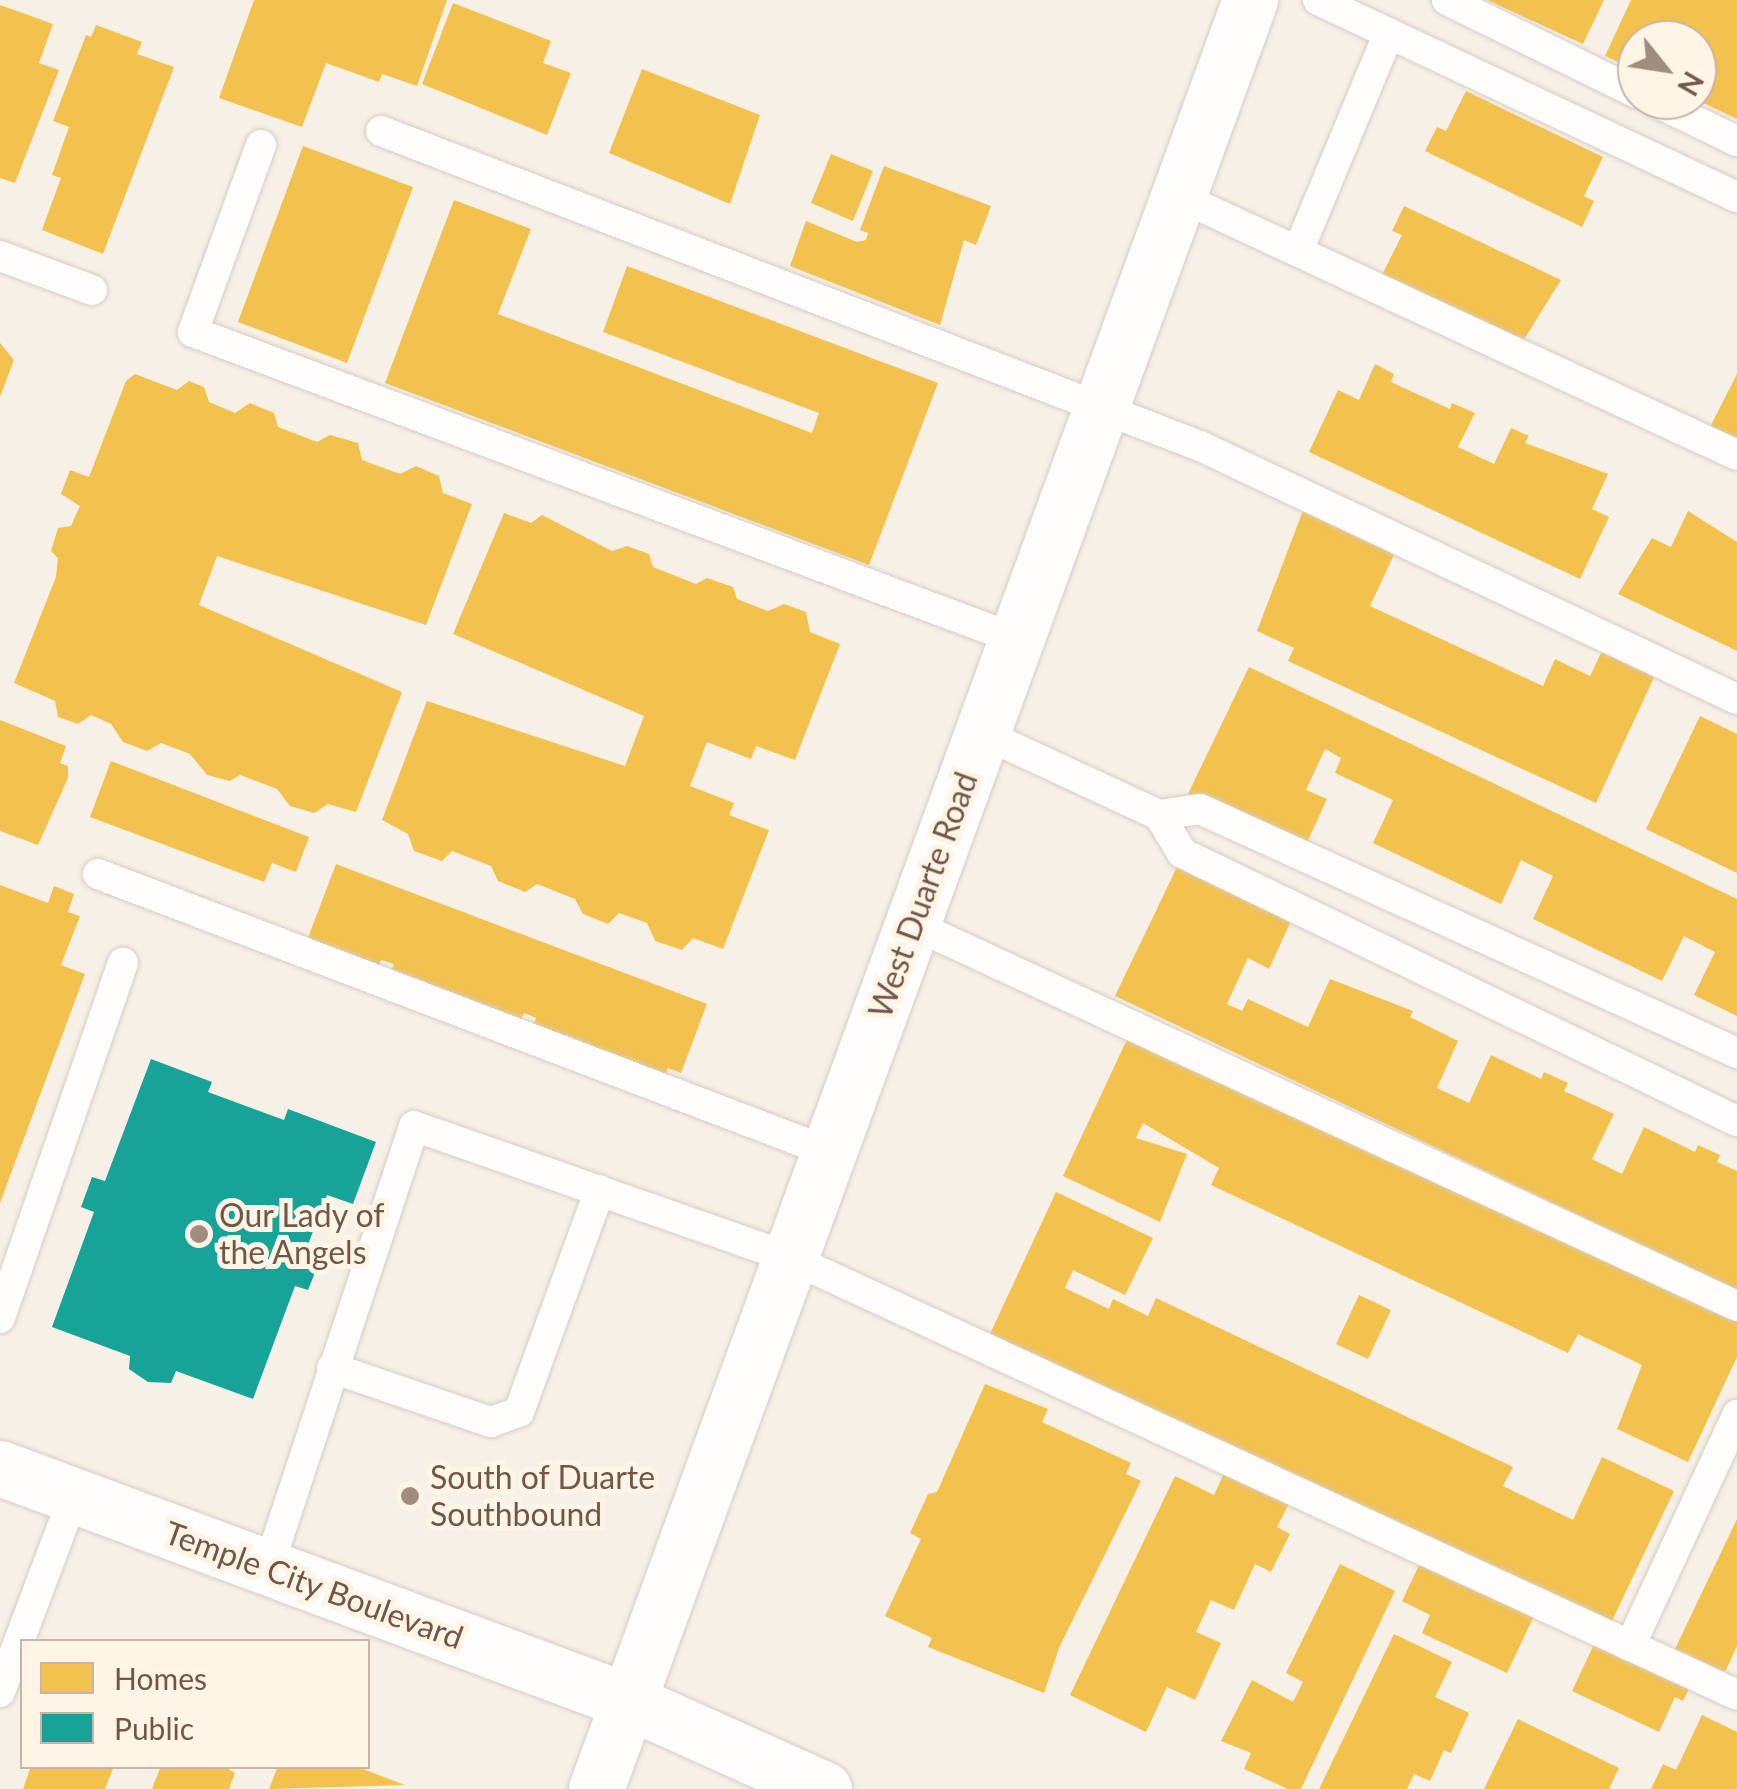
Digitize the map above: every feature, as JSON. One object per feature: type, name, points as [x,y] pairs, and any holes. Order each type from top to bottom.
[{"type":"main road","name":"West Duarte Road","points":[[596,1789],[1250,0]]},
{"type":"main road","name":"Temple City Boulevard","points":[[0,1468],[628,1701],[824,1789]]},
{"type":"lane","points":[[1318,0],[1737,197]]},
{"type":"lane","points":[[1446,0],[1617,83]]},
{"type":"lane","points":[[1299,249],[1389,33]]},
{"type":"lane","points":[[1693,120],[1737,141]]},
{"type":"lane","points":[[381,132],[1101,406],[1488,576],[1737,698]]},
{"type":"lane","points":[[261,144],[193,332],[1016,639]]},
{"type":"lane","points":[[1178,196],[1737,455]]},
{"type":"lane","points":[[0,256],[92,290]]},
{"type":"lane","points":[[982,733],[1160,816],[1200,809],[1737,1053]]},
{"type":"lane","points":[[1160,816],[1182,854],[1737,1121]]},
{"type":"lane","points":[[98,874],[829,1152]]},
{"type":"lane","points":[[912,924],[1737,1306]]},
{"type":"lane","points":[[0,1318],[123,963]]},
{"type":"lane","points":[[268,1568],[414,1126],[790,1258],[1737,1695]]},
{"type":"lane","points":[[332,1368],[491,1422],[520,1412],[600,1190]]},
{"type":"lane","points":[[1630,1646],[1737,1415]]},
{"type":"lane","points":[[0,1692],[74,1495]]},
{"type":"building: Homes","points":[[254,0],[447,0],[417,86],[382,74],[379,82],[326,63],[302,127],[219,98]]},
{"type":"building: Homes","points":[[1487,0],[1604,0],[1583,44]]},
{"type":"building: Homes","points":[[1631,0],[1737,0],[1737,119],[1717,110],[1717,20],[1622,20]]},
{"type":"building: Homes","points":[[453,3],[551,41],[543,63],[571,73],[547,135],[422,84]]},
{"type":"building: Homes","points":[[0,5],[53,24],[39,63],[59,70],[15,183],[0,178]]},
{"type":"building: Homes","points":[[96,25],[142,42],[137,54],[174,67],[103,254],[42,230],[61,178],[52,175],[69,127],[53,121],[86,35],[91,37]]},
{"type":"building: Homes","points":[[1617,30],[1617,62],[1605,56]]},
{"type":"building: Homes","points":[[642,69],[760,115],[730,204],[609,153]]},
{"type":"building: Homes","points":[[1466,91],[1603,157],[1584,196],[1594,201],[1582,227],[1425,151],[1437,127],[1446,131]]},
{"type":"building: Homes","points":[[303,146],[413,187],[347,363],[238,322]]},
{"type":"building: Homes","points":[[831,154],[873,171],[853,221],[811,203]]},
{"type":"building: Homes","points":[[884,166],[991,206],[976,245],[964,240],[940,325],[790,266],[806,221],[857,242],[866,240],[868,233],[860,230]]},
{"type":"building: Homes","points":[[454,200],[531,229],[498,314],[812,433],[819,413],[603,332],[627,266],[938,383],[869,565],[385,383]]},
{"type":"building: Homes","points":[[1404,206],[1561,280],[1523,341],[1382,275],[1402,235],[1392,231]]},
{"type":"building: Homes","points":[[0,343],[14,360],[0,397]]},
{"type":"building: Homes","points":[[1375,364],[1394,374],[1391,382],[1450,409],[1452,403],[1475,413],[1458,447],[1494,464],[1511,428],[1529,436],[1525,443],[1608,474],[1592,509],[1609,517],[1580,579],[1309,452],[1338,390],[1359,400]]},
{"type":"building: Homes","points":[[135,374],[177,390],[189,381],[204,387],[209,402],[235,413],[250,403],[274,413],[278,427],[317,442],[330,435],[358,443],[362,460],[400,474],[416,466],[439,476],[443,493],[472,504],[426,625],[217,556],[199,605],[402,692],[356,812],[328,804],[314,813],[290,806],[277,789],[240,775],[230,781],[207,775],[190,754],[161,743],[147,751],[123,742],[111,724],[91,715],[78,724],[58,717],[55,701],[14,683],[56,577],[58,558],[51,551],[58,528],[71,526],[80,506],[61,494],[70,470],[89,477],[126,381]]},
{"type":"building: Homes","points":[[1737,374],[1737,444],[1709,429]]},
{"type":"building: Homes","points":[[1306,503],[1398,546],[1370,606],[1543,686],[1555,659],[1590,676],[1603,649],[1656,673],[1596,803],[1288,661],[1294,648],[1257,631]]},
{"type":"building: Homes","points":[[1688,511],[1737,542],[1737,651],[1618,594],[1652,538],[1671,547]]},
{"type":"building: Homes","points":[[504,513],[531,523],[542,515],[612,551],[627,546],[649,554],[653,567],[696,584],[707,578],[733,587],[737,599],[768,611],[784,604],[806,612],[810,632],[840,644],[795,760],[756,746],[751,759],[707,742],[690,786],[734,803],[729,815],[769,830],[723,949],[693,938],[682,950],[655,941],[647,923],[619,913],[608,924],[583,914],[575,899],[537,884],[525,892],[498,881],[491,866],[452,851],[442,861],[414,851],[408,834],[382,820],[427,701],[625,766],[644,716],[453,634]]},
{"type":"building: Homes","points":[[1249,667],[1737,899],[1737,1016],[1694,995],[1715,952],[1684,936],[1662,981],[1533,919],[1553,876],[1521,860],[1501,904],[1373,843],[1393,800],[1335,773],[1341,758],[1325,749],[1306,790],[1327,799],[1304,849],[1188,794]]},
{"type":"building: Homes","points":[[1700,716],[1737,734],[1737,873],[1646,829]]},
{"type":"building: Homes","points":[[0,720],[66,746],[60,763],[68,766],[68,778],[38,845],[0,831]]},
{"type":"building: Homes","points":[[111,761],[309,837],[296,872],[272,863],[264,882],[90,817]]},
{"type":"building: Homes","points":[[336,864],[707,1004],[681,1073],[668,1068],[665,1078],[533,1028],[536,1018],[524,1013],[520,1024],[390,974],[394,964],[381,960],[377,970],[306,943]]},
{"type":"building: Homes","points":[[1177,867],[1291,921],[1269,969],[1248,958],[1227,1004],[1242,1011],[1248,999],[1308,1027],[1330,979],[1413,1011],[1410,1017],[1458,1041],[1437,1088],[1469,1103],[1491,1055],[1541,1079],[1544,1072],[1568,1083],[1564,1091],[1614,1114],[1592,1159],[1622,1174],[1644,1127],[1695,1152],[1698,1145],[1720,1155],[1717,1162],[1737,1171],[1737,1290],[1115,996]]},
{"type":"building: Homes","points":[[0,885],[48,903],[54,886],[74,894],[68,912],[80,916],[61,965],[85,974],[0,1203]]},
{"type":"building: Homes","points":[[1130,1033],[1737,1318],[1737,1357],[1688,1462],[1617,1429],[1642,1365],[1578,1334],[1568,1353],[1211,1185],[1219,1168],[1143,1123],[1136,1138],[1187,1154],[1160,1222],[1063,1176]]},
{"type":"building: Homes","points":[[1056,1192],[1153,1238],[1125,1295],[1073,1270],[1065,1288],[1109,1309],[1113,1299],[1148,1316],[1156,1298],[1513,1467],[1503,1486],[1573,1520],[1602,1457],[1674,1491],[1609,1627],[990,1334]]},
{"type":"building: Homes","points":[[1359,1295],[1391,1310],[1368,1359],[1336,1344]]},
{"type":"building: Homes","points":[[985,1384],[1048,1409],[1042,1422],[1131,1463],[1126,1474],[1141,1481],[1059,1648],[1044,1693],[928,1647],[932,1638],[885,1616],[921,1539],[910,1533],[928,1494],[937,1492]]},
{"type":"building: Homes","points":[[1227,1467],[1292,1498],[1277,1527],[1290,1534],[1271,1572],[1255,1564],[1234,1610],[1211,1600],[1196,1632],[1221,1643],[1195,1700],[1167,1687],[1146,1732],[1070,1695],[1175,1476],[1214,1495]]},
{"type":"building: Homes","points":[[1737,1519],[1737,1646],[1725,1672],[1675,1649]]},
{"type":"building: Homes","points":[[1420,1563],[1534,1616],[1507,1673],[1422,1633],[1430,1615],[1402,1601]]},
{"type":"building: Homes","points":[[1340,1564],[1395,1591],[1301,1789],[1288,1789],[1244,1769],[1251,1753],[1221,1741],[1252,1680],[1293,1702],[1303,1682],[1286,1673]]},
{"type":"building: Homes","points":[[1394,1634],[1452,1662],[1435,1697],[1469,1713],[1451,1753],[1444,1750],[1430,1781],[1414,1774],[1407,1789],[1319,1789]]},
{"type":"building: Homes","points":[[1595,1642],[1690,1687],[1683,1701],[1675,1697],[1659,1732],[1572,1691]]},
{"type":"building: Homes","points":[[1702,1715],[1737,1732],[1737,1789],[1651,1789],[1663,1764],[1676,1770]]},
{"type":"building: Homes","points":[[1518,1719],[1619,1768],[1609,1789],[1484,1789]]},
{"type":"building: Homes","points":[[30,1769],[113,1769],[105,1789],[23,1789]]},
{"type":"building: Homes","points":[[160,1769],[228,1769],[235,1773],[229,1789],[152,1789]]},
{"type":"building: Homes","points":[[277,1769],[363,1769],[405,1785],[269,1789]]},
{"type":"building: Public","name":"Our Lady of the Angels","points":[[151,1059],[212,1082],[208,1092],[284,1120],[288,1109],[376,1142],[353,1204],[327,1195],[304,1255],[320,1260],[308,1290],[295,1286],[253,1399],[176,1371],[171,1383],[148,1382],[129,1369],[130,1356],[52,1327],[94,1212],[81,1207],[92,1177],[105,1181]]},
{"type":"place","name":"Our Lady of the Angels","points":[[199,1234]]},
{"type":"place","name":"South of Duarte Southbound","points":[[410,1496]]}]
